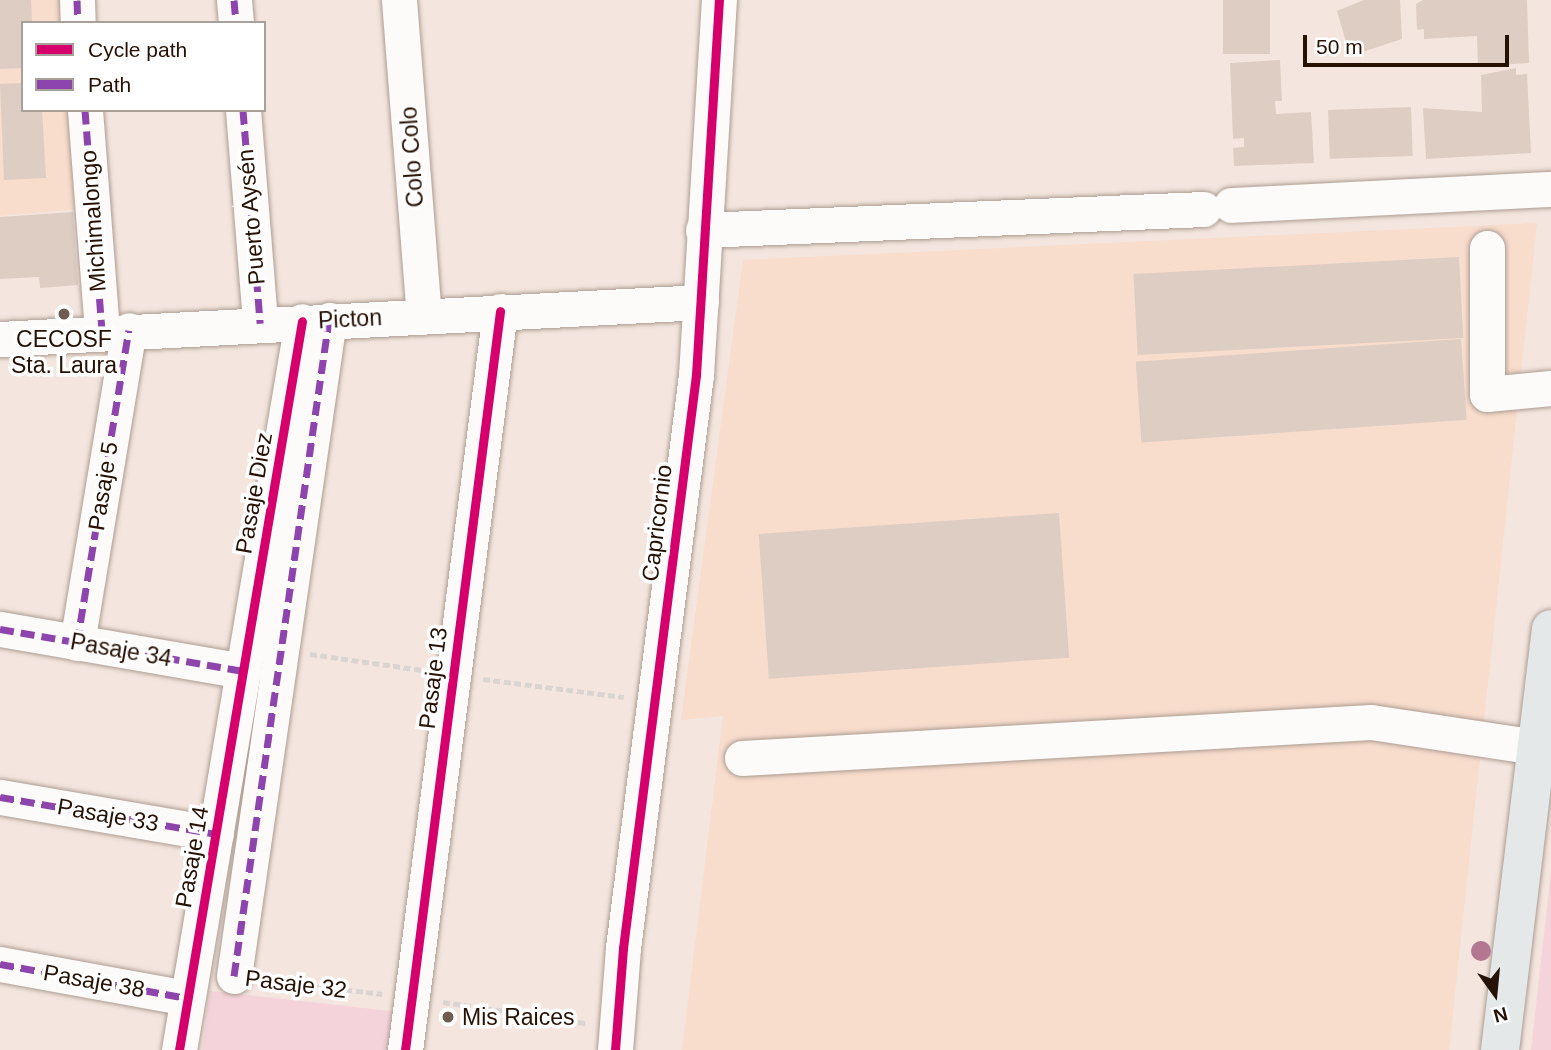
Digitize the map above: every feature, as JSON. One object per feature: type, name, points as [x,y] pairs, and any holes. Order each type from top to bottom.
[{"type":"main road","points":[[1500,1050],[1551,629]]},
{"type":"street","points":[[77,0],[78,21]]},
{"type":"street","points":[[234,0],[236,21]]},
{"type":"street","name":"Colo Colo","points":[[399,0],[424,315]]},
{"type":"street","name":"Capricornio","points":[[616,1039],[701,302],[703,230],[719,0]]},
{"type":"street","name":"Michimalongo","points":[[85,112],[115,331]]},
{"type":"street","name":"Puerto Aysén","points":[[243,112],[260,323]]},
{"type":"street","points":[[703,230],[1551,189]]},
{"type":"street","points":[[1487,248],[1487,394],[1551,388]]},
{"type":"street","name":"Picton","points":[[0,339],[260,323],[701,302]]},
{"type":"street","name":"Pasaje 13","points":[[405,1050],[500,311]]},
{"type":"street","points":[[234,976],[316,321]]},
{"type":"street","name":"Pasaje Diez","points":[[243,671],[316,321]]},
{"type":"street","name":"Pasaje 5","points":[[77,643],[115,331]]},
{"type":"street","name":"Pasaje 34","points":[[0,629],[243,671]]},
{"type":"street","name":"Pasaje 14","points":[[179,1050],[243,671]]},
{"type":"street","points":[[742,758],[1371,722],[1537,747]]},
{"type":"street","name":"Pasaje 33","points":[[0,797],[215,834]]},
{"type":"street","name":"Pasaje 38","points":[[0,964],[187,998]]},
{"type":"path","points":[[411,998],[616,1039]]},
{"type":"shaded area","points":[[0,0],[65,0],[67,21],[21,21],[21,112],[73,112],[80,209],[0,216]]},
{"type":"shaded area","points":[[1537,223],[1449,1050],[682,1050],[723,716],[681,720],[743,260]]},
{"type":"shaded area","points":[[1551,871],[1551,1050],[1531,1050]]},
{"type":"shaded area","points":[[210,991],[391,1011],[401,1026],[398,1050],[202,1050]]},
{"type":"building","points":[[0,0],[31,0],[32,21],[21,21],[21,68],[0,69]]},
{"type":"building","points":[[1223,0],[1270,0],[1270,54],[1223,54]]},
{"type":"building","points":[[1364,0],[1400,0],[1402,39],[1350,56],[1337,11]]},
{"type":"building","points":[[1423,0],[1527,0],[1529,63],[1478,66],[1477,36],[1424,39],[1424,29],[1417,30],[1416,4]]},
{"type":"building","points":[[1280,60],[1282,101],[1275,101],[1276,114],[1311,112],[1314,163],[1234,166],[1233,148],[1244,147],[1244,138],[1233,139],[1230,63]]},
{"type":"building","points":[[1516,68],[1516,75],[1527,74],[1531,153],[1426,159],[1423,108],[1482,112],[1481,75]]},
{"type":"building","points":[[21,83],[21,112],[42,112],[46,178],[4,180],[0,84]]},
{"type":"building","points":[[1411,107],[1413,156],[1330,159],[1328,110]]},
{"type":"building","points":[[73,212],[78,285],[40,288],[39,277],[0,279],[0,217]]},
{"type":"building","points":[[1459,257],[1463,338],[1138,355],[1133,274]]},
{"type":"building","points":[[1461,339],[1467,420],[1141,443],[1136,362]]},
{"type":"building","points":[[1059,513],[1069,658],[769,679],[759,534]]},
{"type":"marked path","points":[[77,0],[78,21]]},
{"type":"marked path","points":[[234,0],[236,21]]},
{"type":"marked path","points":[[85,112],[102,331]]},
{"type":"marked path","points":[[243,112],[260,323]]},
{"type":"marked path","points":[[234,976],[329,320]]},
{"type":"marked path","points":[[77,643],[129,330]]},
{"type":"marked path","points":[[0,629],[243,671]]},
{"type":"marked path","points":[[0,797],[216,834]]},
{"type":"marked path","points":[[0,964],[187,998]]},
{"type":"cycle path","points":[[615,1050],[623,948],[696,375],[719,0]]},
{"type":"cycle path","points":[[405,1050],[500,311]]},
{"type":"cycle path","points":[[179,1050],[302,321]]},
{"type":"place","name":"CECOSF Sta. Laura","points":[[64,314]]},
{"type":"place","name":"Mis Raices","points":[[448,1017]]}]
